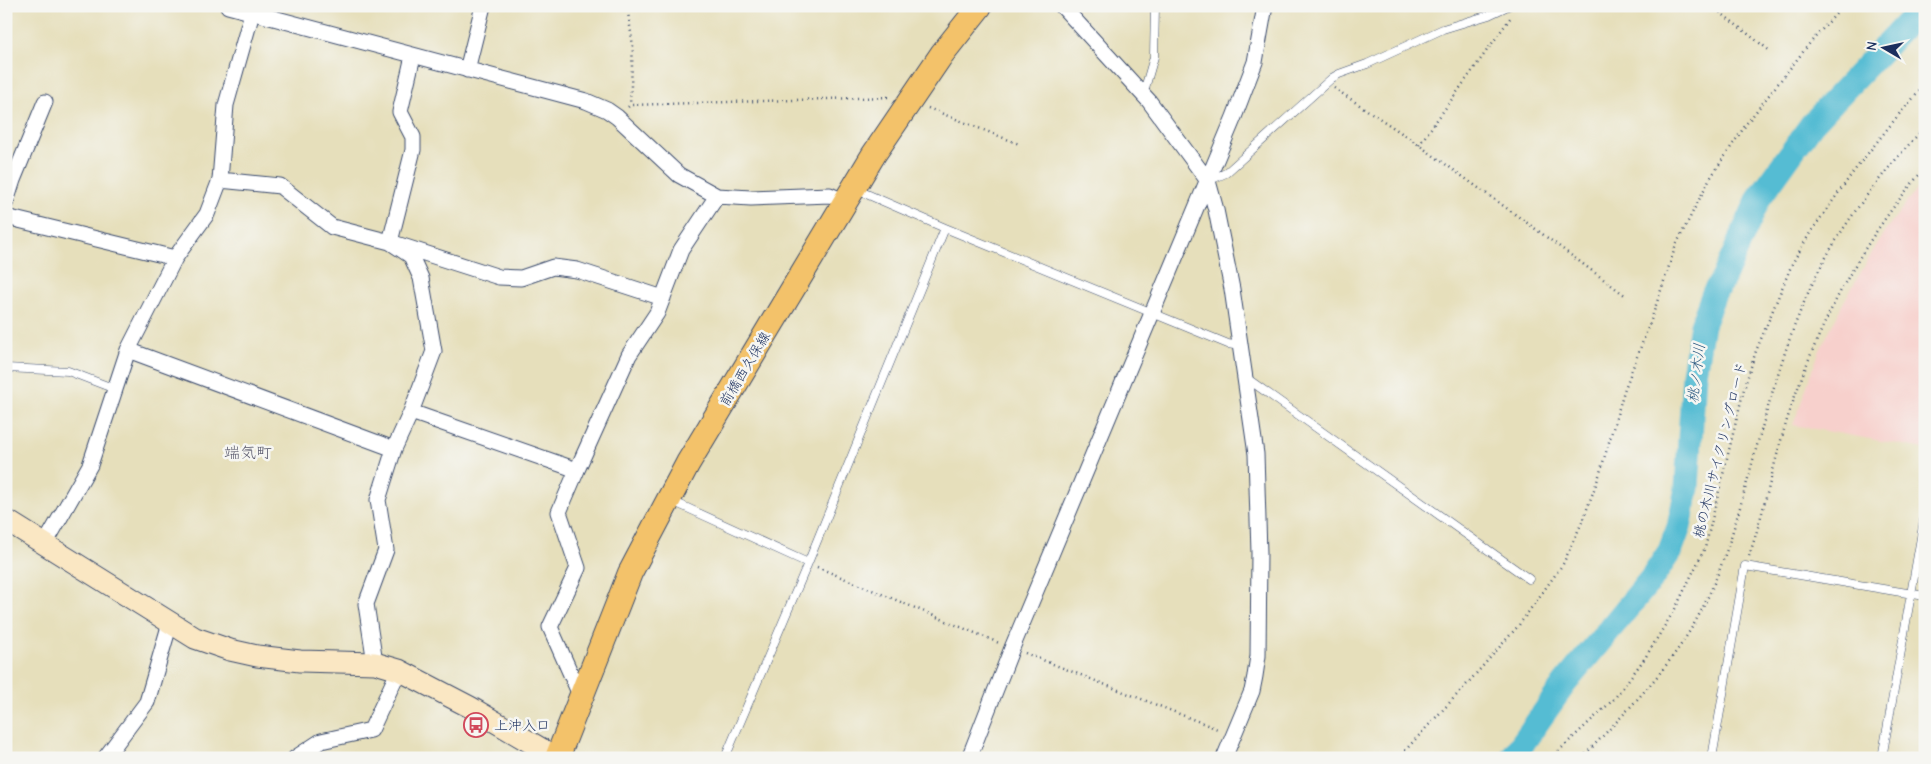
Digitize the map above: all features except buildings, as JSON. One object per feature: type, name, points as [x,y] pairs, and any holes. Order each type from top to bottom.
[{"type":"main road","name":"前橋西久保線","points":[[557,758],[630,573],[668,499],[874,154],[942,54],[980,6]]},
{"type":"street","points":[[228,6],[253,10],[413,56],[586,101],[607,110],[617,117],[679,175],[717,196],[750,198],[850,196]]},
{"type":"street","points":[[467,70],[483,6]]},
{"type":"street","points":[[1062,6],[1143,95],[1208,181],[1216,210],[1232,289],[1243,376],[1256,454],[1259,552],[1258,656],[1252,691],[1224,758]]},
{"type":"street","points":[[969,758],[1012,648],[1208,181],[1255,62],[1266,6]]},
{"type":"street","points":[[45,544],[90,465],[128,350],[175,258],[208,214],[220,180],[226,105],[253,10]]},
{"type":"street","points":[[390,242],[413,150],[413,137],[400,112],[413,56]]},
{"type":"street","points":[[6,202],[10,178],[45,102]]},
{"type":"street","points":[[220,180],[280,186],[332,226],[390,242],[499,277],[521,278],[553,267],[577,270],[663,298]]},
{"type":"street","points":[[581,697],[550,627],[578,568],[559,512],[629,355],[657,313],[680,250],[717,196]]},
{"type":"street","points":[[6,216],[175,258]]},
{"type":"street","points":[[375,663],[366,604],[386,550],[378,500],[394,449],[411,412],[434,351],[421,278],[411,256],[390,242]]},
{"type":"street","points":[[128,350],[394,449]]},
{"type":"street","points":[[411,412],[577,470]]},
{"type":"street","points":[[6,520],[195,638],[230,650],[257,656],[300,661],[375,663],[398,670],[470,707],[557,758]]},
{"type":"street","points":[[105,758],[147,702],[170,623]]},
{"type":"street","points":[[295,758],[321,741],[371,730],[398,670]]},
{"type":"lane","points":[[1143,95],[1154,57],[1155,6]]},
{"type":"lane","points":[[1208,181],[1226,173],[1339,74],[1367,64],[1443,29],[1489,15],[1508,6]]},
{"type":"lane","points":[[850,196],[945,228],[1228,344],[1240,346]]},
{"type":"lane","points":[[725,758],[808,563],[945,228]]},
{"type":"lane","points":[[6,368],[68,371],[115,388]]},
{"type":"lane","points":[[1243,376],[1528,580]]},
{"type":"lane","points":[[668,499],[808,563]]},
{"type":"lane","points":[[1882,758],[1925,515]]},
{"type":"lane","points":[[1712,758],[1745,566],[1925,596]]},
{"type":"path","points":[[627,6],[633,46],[630,105],[894,97],[909,101],[1019,144]]},
{"type":"path","points":[[1712,6],[1770,51]]},
{"type":"path","points":[[1398,758],[1468,684],[1519,626],[1563,564],[1584,520],[1624,391],[1651,320],[1676,245],[1709,180],[1747,123],[1810,43],[1843,6]]},
{"type":"path","points":[[1418,145],[1512,16]]},
{"type":"path","points":[[1326,84],[1418,145],[1626,296]]},
{"type":"path","name":"桃の木川サイクリングロード","points":[[1551,758],[1614,699],[1645,658],[1675,609],[1705,548],[1744,388],[1767,324],[1792,264],[1810,233],[1859,165],[1925,85]]},
{"type":"path","points":[[1582,758],[1647,689],[1671,659],[1691,629],[1706,601],[1719,570],[1732,532],[1769,403],[1790,339],[1806,299],[1823,264],[1848,223],[1892,162],[1925,127]]},
{"type":"path","points":[[1745,566],[1760,520],[1787,420],[1820,333],[1857,259],[1925,168]]},
{"type":"path","points":[[808,563],[1012,648],[1233,735]]},
{"type":"shaded area","points":[[1925,178],[1925,449],[1793,425],[1819,352],[1843,303],[1884,232]]},
{"type":"waterway","name":"桃ノ木川","points":[[1512,758],[1565,683],[1652,578],[1670,551],[1679,527],[1687,488],[1694,374],[1702,325],[1714,293],[1723,279],[1759,198],[1812,124],[1923,6]]},
{"type":"place","name":"上沖入口","points":[[476,725]]},
{"type":"district","name":"端気町","points":[[248,453]]}]
